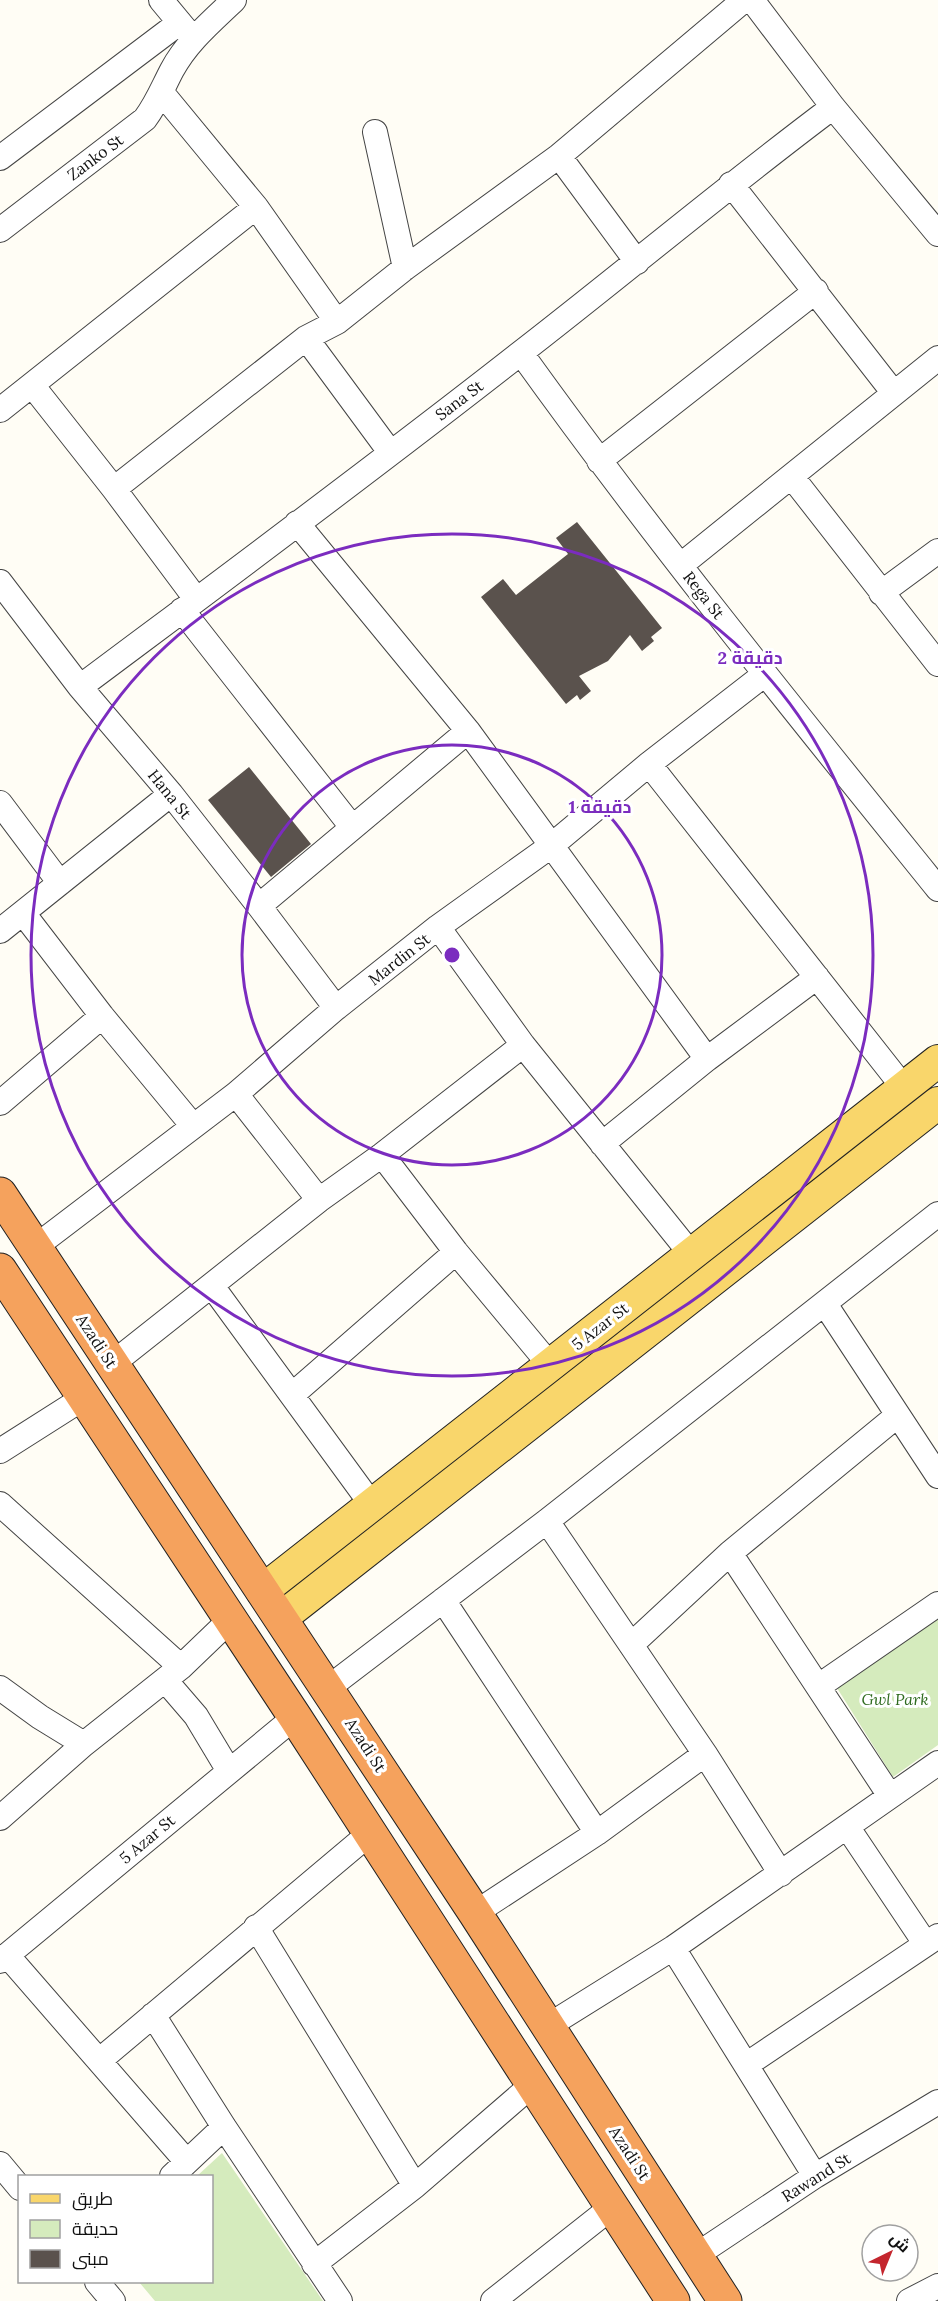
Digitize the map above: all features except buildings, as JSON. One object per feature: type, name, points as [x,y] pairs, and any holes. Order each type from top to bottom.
[{"type":"highway","name":"Azadi St","points":[[5,1206],[35,1246],[476,1913],[725,2301]]},
{"type":"highway","points":[[0,1270],[231,1619],[674,2301]]},
{"type":"highway","points":[[561,2129],[576,2131],[590,2124],[597,2110],[597,2103]]},
{"type":"highway","points":[[610,2203],[606,2186],[612,2174],[618,2170],[631,2168],[643,2174]]},
{"type":"main road","name":"5 Azar St","points":[[262,1591],[938,1061]]},
{"type":"main road","name":"5 Azar St","points":[[281,1618],[938,1103]]},
{"type":"main road","points":[[759,1201],[779,1228]]},
{"type":"street","points":[[161,0],[187,31]]},
{"type":"street","points":[[0,158],[234,0]]},
{"type":"street","points":[[114,489],[306,338],[337,322],[405,268],[559,156],[744,0]]},
{"type":"street","points":[[752,0],[833,106],[935,223]]},
{"type":"street","name":"Zanko St","points":[[0,230],[146,119],[162,93],[187,31]]},
{"type":"street","points":[[162,93],[256,207],[337,322]]},
{"type":"street","name":"Sana St","points":[[80,687],[521,353],[637,262],[730,184],[833,106]]},
{"type":"street","points":[[375,132],[405,268]]},
{"type":"street","points":[[559,156],[637,262]]},
{"type":"street","points":[[730,184],[893,392]]},
{"type":"street","points":[[0,410],[256,207]]},
{"type":"street","points":[[598,461],[816,291]]},
{"type":"street","points":[[306,338],[390,452]]},
{"type":"street","name":"Rega St","points":[[521,353],[598,461],[938,889]]},
{"type":"street","points":[[681,565],[938,358]]},
{"type":"street","points":[[32,385],[114,489],[189,605],[352,826]]},
{"type":"street","points":[[792,477],[938,664]]},
{"type":"street","points":[[297,523],[468,731],[707,1059]]},
{"type":"street","points":[[881,593],[938,551]]},
{"type":"street","name":"Hana St","points":[[0,582],[80,687],[171,794],[336,1008]]},
{"type":"street","name":"Mardin St","points":[[35,1246],[236,1094],[336,1008],[438,927],[551,846],[649,764],[765,674]]},
{"type":"street","points":[[259,906],[468,731]]},
{"type":"street","points":[[649,764],[904,1088]]},
{"type":"street","points":[[0,931],[171,794]]},
{"type":"street","points":[[0,803],[60,883]]},
{"type":"street","points":[[23,913],[102,1016],[193,1126]]},
{"type":"street","points":[[438,927],[523,1045],[691,1254]]},
{"type":"street","points":[[602,1144],[707,1059],[817,977]]},
{"type":"street","points":[[0,1103],[102,1016]]},
{"type":"street","points":[[112,1364],[319,1200],[382,1155],[523,1045]]},
{"type":"street","points":[[236,1094],[319,1200]]},
{"type":"street","points":[[382,1155],[456,1252],[550,1365]]},
{"type":"street","points":[[328,1688],[825,1305],[934,1225]]},
{"type":"street","points":[[292,1395],[456,1252]]},
{"type":"street","points":[[212,1286],[372,1505]]},
{"type":"street","points":[[825,1305],[938,1476]]},
{"type":"street","points":[[0,1451],[85,1397]]},
{"type":"street","points":[[631,1645],[730,1553],[898,1415]]},
{"type":"street","points":[[0,1504],[173,1674],[229,1771]]},
{"type":"street","points":[[547,1521],[705,1754],[781,1874]]},
{"type":"street","points":[[730,1553],[890,1796]]},
{"type":"street","points":[[443,1600],[597,1833]]},
{"type":"street","points":[[819,1686],[938,1604]]},
{"type":"street","points":[[0,1818],[84,1744],[173,1674],[231,1619]]},
{"type":"street","points":[[0,1688],[40,1717],[84,1744]]},
{"type":"street","name":"5 Azar St","points":[[3,1958],[295,1717]]},
{"type":"street","points":[[476,1913],[597,1833],[705,1754]]},
{"type":"street","points":[[548,2026],[673,1948],[938,1763]]},
{"type":"street","points":[[746,2065],[931,1939],[848,1828]]},
{"type":"street","points":[[100,2061],[256,1927],[369,1834]]},
{"type":"street","points":[[256,1927],[415,2186]]},
{"type":"street","points":[[673,1948],[816,2176]]},
{"type":"street","points":[[3,1958],[100,2061],[180,2169],[224,2127]]},
{"type":"street","points":[[153,2015],[224,2127],[340,2301]]},
{"type":"street","points":[[314,2264],[415,2186],[532,2085]]},
{"type":"street","name":"Rawand St","points":[[695,2256],[816,2176],[938,2102]]},
{"type":"street","points":[[0,2164],[18,2186]]},
{"type":"street","points":[[493,2301],[610,2203]]},
{"type":"street","points":[[98,2283],[113,2301]]},
{"type":"street","points":[[909,2301],[938,2286]]},
{"type":"green space","name":"Gwl Park","points":[[938,1617],[938,1745],[893,1777],[837,1688]]},
{"type":"green space","points":[[222,2153],[323,2301],[155,2301],[140,2283],[213,2283],[213,2175],[198,2175]]}]
